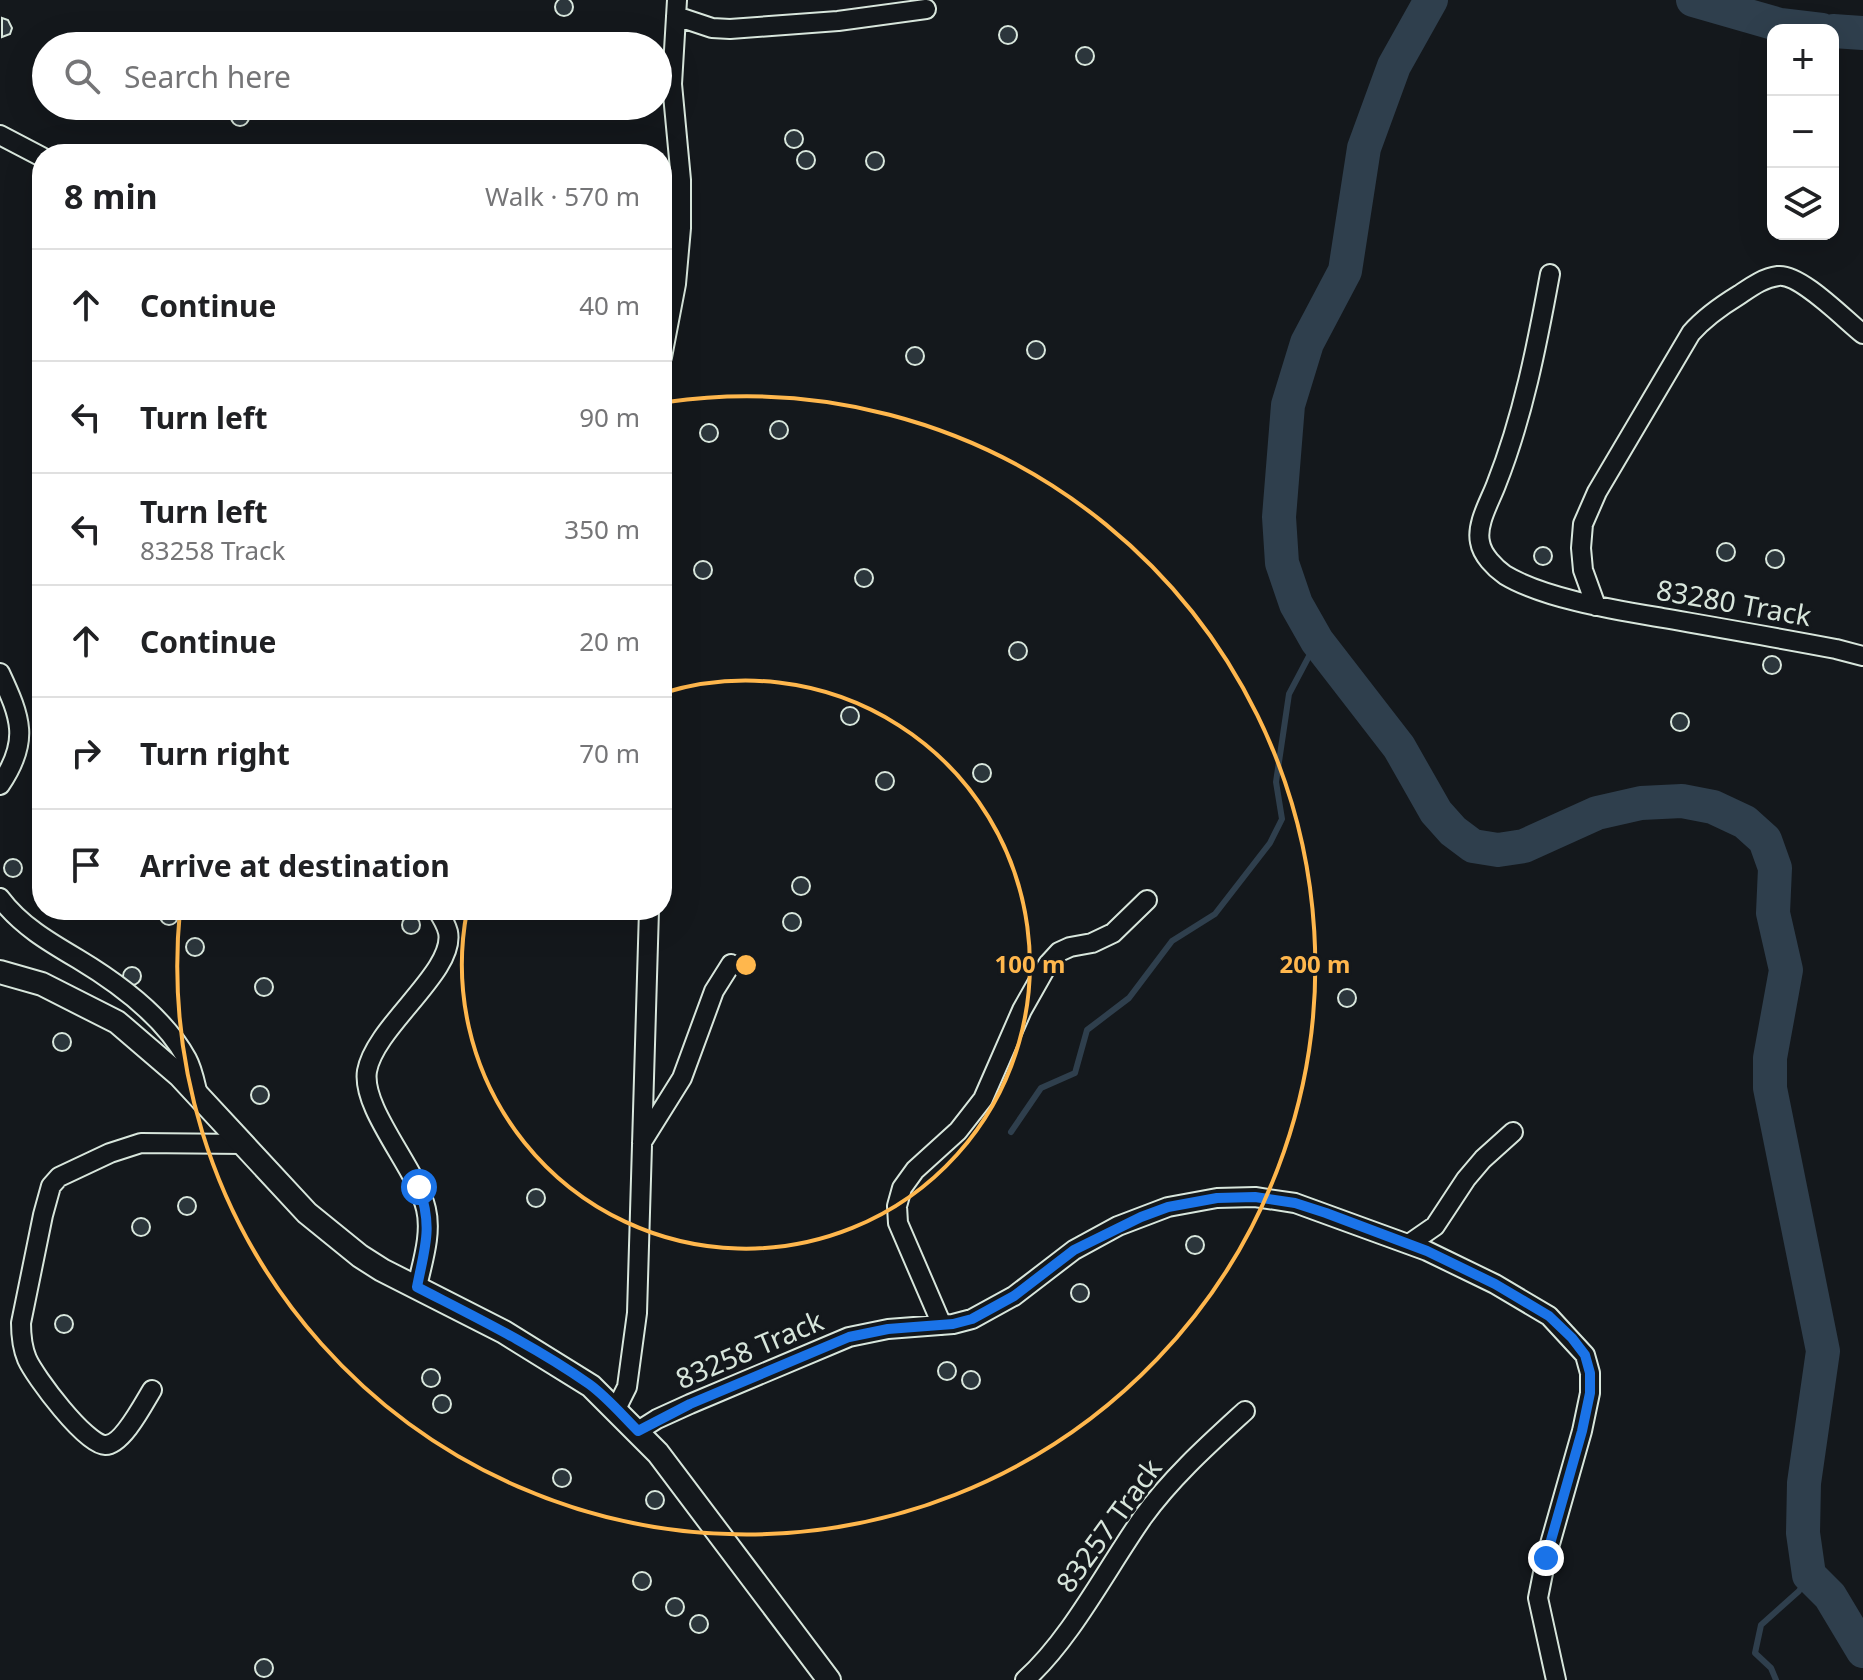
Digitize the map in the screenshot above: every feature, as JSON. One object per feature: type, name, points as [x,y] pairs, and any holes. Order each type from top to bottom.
[{"type":"street","points":[[672,305],[681,228],[681,180],[672,84],[677,5],[712,28],[730,29],[838,21],[926,9]]},
{"type":"street","points":[[0,135],[32,152]]},
{"type":"street","name":"83280 Track","points":[[1550,274],[1523,403],[1504,466],[1481,522],[1479,540],[1483,551],[1505,575],[1535,588],[1596,606],[1863,656]]},
{"type":"street","points":[[1596,606],[1583,570],[1583,524],[1597,492],[1691,333],[1703,319],[1762,280],[1778,276],[1802,284],[1863,334]]},
{"type":"street","points":[[0,673],[15,708],[20,740],[18,754],[0,785]]},
{"type":"street","points":[[0,898],[25,924],[131,997],[154,1017],[168,1031],[189,1062],[198,1095]]},
{"type":"street","points":[[942,1325],[898,1223],[897,1206],[902,1188],[915,1170],[958,1131],[983,1099],[1022,1010],[1048,964],[1059,952],[1092,943],[1113,933],[1147,900]]},
{"type":"street","points":[[417,1287],[427,1234],[427,1212],[419,1187],[391,1139],[369,1092],[367,1073],[375,1048],[424,988],[447,949],[449,933],[442,920]]},
{"type":"street","points":[[616,1409],[627,1387],[637,1313],[649,920]]},
{"type":"street","points":[[642,1142],[682,1078],[714,991],[731,964]]},
{"type":"street","points":[[0,972],[42,984],[117,1022],[198,1095],[307,1213],[336,1238],[382,1270],[504,1332],[591,1386],[638,1431],[688,1491],[829,1680]]},
{"type":"street","points":[[1409,1244],[1435,1226],[1466,1179],[1513,1132]]},
{"type":"street","points":[[152,1390],[126,1431],[115,1442],[105,1445],[92,1440],[42,1384],[28,1361],[21,1344],[21,1323],[51,1186],[73,1169],[141,1143],[244,1144]]},
{"type":"street","name":"83258 Track","points":[[638,1431],[690,1404],[849,1337],[972,1319],[1014,1296],[1074,1250],[1118,1226],[1168,1207],[1217,1198],[1255,1197],[1295,1203],[1409,1244],[1495,1284],[1549,1316],[1585,1355],[1590,1373],[1590,1393],[1538,1598],[1556,1680]]},
{"type":"street","name":"83257 Track","points":[[1025,1680],[1058,1643],[1146,1514],[1174,1480],[1245,1411]]},
{"type":"building","points":[[561,-1],[567,-1],[572,4],[570,13],[564,16],[555,7]]},
{"type":"building","points":[[2,18],[8,20],[12,28],[10,34],[2,37]]},
{"type":"building","points":[[1004,26],[1012,26],[1017,35],[1015,42],[1004,44],[999,39],[999,31]]},
{"type":"building","points":[[1081,47],[1089,47],[1094,56],[1092,63],[1081,65],[1076,60],[1076,52]]},
{"type":"building","points":[[249,120],[244,126],[236,126],[231,121]]},
{"type":"building","points":[[790,130],[798,130],[803,139],[801,146],[790,148],[785,143],[785,135]]},
{"type":"building","points":[[802,151],[810,151],[815,160],[813,167],[802,169],[797,164],[797,156]]},
{"type":"building","points":[[871,152],[879,152],[884,161],[882,168],[871,170],[866,165],[866,157]]},
{"type":"building","points":[[1032,341],[1040,341],[1045,350],[1043,357],[1032,359],[1027,354],[1027,346]]},
{"type":"building","points":[[911,347],[919,347],[924,356],[922,363],[911,365],[906,360],[906,352]]},
{"type":"building","points":[[775,421],[783,421],[788,430],[786,437],[775,439],[770,434],[770,426]]},
{"type":"building","points":[[705,424],[713,424],[718,433],[716,440],[705,442],[700,437],[700,429]]},
{"type":"building","points":[[1722,543],[1730,543],[1735,552],[1733,559],[1722,561],[1717,556],[1717,548]]},
{"type":"building","points":[[1539,547],[1547,547],[1552,556],[1550,563],[1539,565],[1534,560],[1534,552]]},
{"type":"building","points":[[1771,550],[1779,550],[1784,559],[1782,566],[1771,568],[1766,563],[1766,555]]},
{"type":"building","points":[[699,561],[707,561],[712,570],[710,577],[699,579],[694,574],[694,566]]},
{"type":"building","points":[[860,569],[868,569],[873,578],[871,585],[860,587],[855,582],[855,574]]},
{"type":"building","points":[[1014,642],[1022,642],[1027,651],[1025,658],[1014,660],[1009,655],[1009,647]]},
{"type":"building","points":[[1768,656],[1776,656],[1781,665],[1779,672],[1768,674],[1763,669],[1763,661]]},
{"type":"building","points":[[846,707],[854,707],[859,716],[857,723],[846,725],[841,720],[841,712]]},
{"type":"building","points":[[1676,713],[1684,713],[1689,722],[1687,729],[1676,731],[1671,726],[1671,718]]},
{"type":"building","points":[[978,764],[986,764],[991,773],[989,780],[978,782],[973,777],[973,769]]},
{"type":"building","points":[[881,772],[889,772],[894,781],[892,788],[881,790],[876,785],[876,777]]},
{"type":"building","points":[[9,859],[17,859],[22,868],[20,875],[9,877],[4,872],[4,864]]},
{"type":"building","points":[[797,877],[805,877],[810,886],[808,893],[797,895],[792,890],[792,882]]},
{"type":"building","points":[[788,913],[796,913],[801,922],[799,929],[788,931],[783,926],[783,918]]},
{"type":"building","points":[[162,920],[176,920],[169,925]]},
{"type":"building","points":[[403,920],[420,921],[420,929],[415,934],[407,934],[402,929]]},
{"type":"building","points":[[191,938],[199,938],[204,947],[202,954],[191,956],[186,951],[186,943]]},
{"type":"building","points":[[128,967],[136,967],[141,976],[139,983],[128,985],[123,980],[123,972]]},
{"type":"building","points":[[260,978],[268,978],[273,987],[271,994],[260,996],[255,991],[255,983]]},
{"type":"building","points":[[1343,989],[1351,989],[1356,998],[1354,1005],[1343,1007],[1338,1002],[1338,994]]},
{"type":"building","points":[[58,1033],[66,1033],[71,1042],[69,1049],[58,1051],[53,1046],[53,1038]]},
{"type":"building","points":[[256,1086],[264,1086],[269,1095],[267,1102],[256,1104],[251,1099],[251,1091]]},
{"type":"building","points":[[532,1189],[540,1189],[545,1198],[543,1205],[532,1207],[527,1202],[527,1194]]},
{"type":"building","points":[[183,1197],[191,1197],[196,1206],[194,1213],[183,1215],[178,1210],[178,1202]]},
{"type":"building","points":[[137,1218],[145,1218],[150,1227],[148,1234],[137,1236],[132,1231],[132,1223]]},
{"type":"building","points":[[1191,1236],[1199,1236],[1204,1245],[1202,1252],[1191,1254],[1186,1249],[1186,1241]]},
{"type":"building","points":[[1076,1284],[1084,1284],[1089,1293],[1087,1300],[1076,1302],[1071,1297],[1071,1289]]},
{"type":"building","points":[[60,1315],[68,1315],[73,1324],[71,1331],[60,1333],[55,1328],[55,1320]]},
{"type":"building","points":[[943,1362],[951,1362],[956,1371],[954,1378],[943,1380],[938,1375],[938,1367]]},
{"type":"building","points":[[427,1369],[435,1369],[440,1378],[438,1385],[427,1387],[422,1382],[422,1374]]},
{"type":"building","points":[[967,1371],[975,1371],[980,1380],[978,1387],[967,1389],[962,1384],[962,1376]]},
{"type":"building","points":[[438,1395],[446,1395],[451,1404],[449,1411],[438,1413],[433,1408],[433,1400]]},
{"type":"building","points":[[558,1469],[566,1469],[571,1478],[569,1485],[558,1487],[553,1482],[553,1474]]},
{"type":"building","points":[[651,1491],[659,1491],[664,1500],[662,1507],[651,1509],[646,1504],[646,1496]]},
{"type":"building","points":[[638,1572],[646,1572],[651,1581],[649,1588],[638,1590],[633,1585],[633,1577]]},
{"type":"building","points":[[671,1598],[679,1598],[684,1607],[682,1614],[671,1616],[666,1611],[666,1603]]},
{"type":"building","points":[[695,1615],[703,1615],[708,1624],[706,1631],[695,1633],[690,1628],[690,1620]]},
{"type":"building","points":[[260,1659],[268,1659],[273,1668],[271,1675],[260,1677],[255,1672],[255,1664]]},
{"type":"waterway","points":[[1431,0],[1394,66],[1364,148],[1345,271],[1307,343],[1288,405],[1279,517],[1282,563],[1296,604],[1317,641],[1399,747],[1436,812],[1453,831],[1473,846],[1498,850],[1524,846],[1597,813],[1641,803],[1682,801],[1713,807],[1745,822],[1765,840],[1775,868],[1773,913],[1786,970],[1770,1058],[1770,1088],[1823,1351],[1804,1483],[1803,1533],[1809,1575],[1830,1596],[1863,1651]]},
{"type":"waterway","points":[[1693,0],[1777,24]]},
{"type":"waterway","points":[[1839,31],[1863,33]]},
{"type":"waterway","points":[[1011,1132],[1041,1088],[1075,1073],[1087,1030],[1129,998],[1172,941],[1215,914],[1270,843],[1282,819],[1276,782],[1289,694],[1317,641]]},
{"type":"waterway","points":[[1776,1680],[1771,1668],[1755,1653],[1761,1625],[1799,1591],[1809,1575]]},
{"type":"route","points":[[419,1187],[427,1212],[427,1234],[417,1287],[504,1332],[559,1365],[591,1386],[638,1431],[690,1404],[849,1337],[972,1319],[1014,1296],[1074,1250],[1118,1226],[1168,1207],[1217,1198],[1255,1197],[1295,1203],[1326,1213],[1427,1251],[1495,1284],[1549,1316],[1585,1355],[1590,1373],[1590,1393],[1546,1558]]}]
